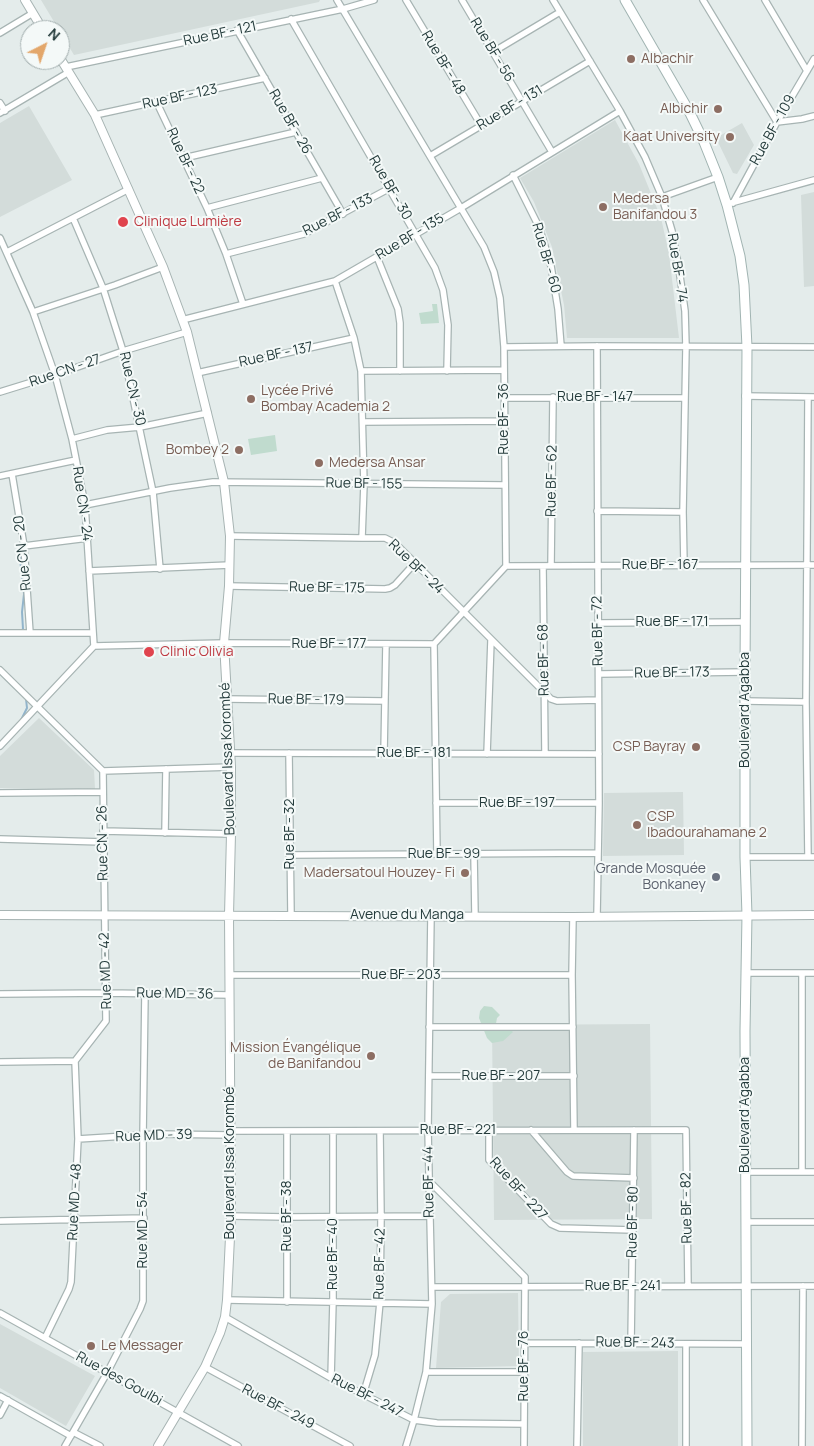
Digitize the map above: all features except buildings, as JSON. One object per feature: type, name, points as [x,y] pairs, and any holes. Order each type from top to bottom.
[{"type":"main road","name":"Boulevard Agabba","points":[[625,0],[689,111],[730,204],[744,285],[747,347],[744,672],[747,915],[745,1172],[747,1446]]},
{"type":"street","points":[[25,0],[37,20]]},
{"type":"street","name":"Rue BF - 36","points":[[337,0],[484,247],[494,272],[500,298],[504,347],[506,566]]},
{"type":"street","name":"Rue BF - 121","points":[[70,69],[237,30],[342,9],[374,0]]},
{"type":"street","name":"Rue BF - 48","points":[[406,0],[481,126]]},
{"type":"street","name":"Rue BF - 56","points":[[462,0],[552,152]]},
{"type":"street","name":"Rue BF - 74","points":[[553,0],[620,110],[662,197],[672,231],[679,269],[686,347],[684,565]]},
{"type":"street","points":[[703,0],[777,122],[814,116]]},
{"type":"street","points":[[765,0],[807,71]]},
{"type":"street","points":[[493,52],[560,12]]},
{"type":"street","points":[[0,33],[33,13]]},
{"type":"street","name":"Rue BF - 30","points":[[291,19],[436,268],[448,325],[447,371]]},
{"type":"street","name":"Rue BF - 26","points":[[237,30],[343,214]]},
{"type":"street","name":"Rue BF - 109","points":[[730,204],[814,59]]},
{"type":"street","name":"Rue BF - 131","points":[[430,156],[590,61]]},
{"type":"street","name":"Rue BF - 121","points":[[2,112],[67,70]]},
{"type":"street","name":"Boulevard Issa Korombé","points":[[67,70],[95,115],[129,189],[163,267],[187,332],[224,482],[230,536],[229,586],[224,643],[231,834],[229,915],[231,1216],[227,1300],[225,1317],[205,1367],[158,1446]]},
{"type":"street","name":"Rue BF - 123","points":[[95,115],[265,78]]},
{"type":"street","points":[[0,103],[2,112]]},
{"type":"street","name":"Rue BF - 22","points":[[157,103],[207,208],[226,254],[243,304]]},
{"type":"street","name":"Rue BF - 135","points":[[182,320],[335,281],[460,208],[620,110]]},
{"type":"street","points":[[184,158],[296,132]]},
{"type":"street","name":"Rue BF - 60","points":[[513,175],[539,227],[551,266],[556,286],[560,346]]},
{"type":"street","points":[[662,197],[718,177]]},
{"type":"street","points":[[207,208],[322,178]]},
{"type":"street","points":[[730,204],[814,180]]},
{"type":"street","name":"Rue BF - 133","points":[[226,254],[304,234],[390,188]]},
{"type":"street","points":[[7,252],[129,189]]},
{"type":"street","name":"Rue CN - 30","points":[[73,218],[103,288],[123,351],[153,492],[160,569]]},
{"type":"street","name":"Rue CN - 24","points":[[0,238],[32,312],[55,375],[72,439],[85,505],[94,646]]},
{"type":"street","points":[[377,257],[398,309],[400,323],[400,371]]},
{"type":"street","points":[[32,312],[163,267]]},
{"type":"street","points":[[335,281],[354,338],[361,371],[364,484],[362,538]]},
{"type":"street","name":"Rue CN - 27","points":[[1,390],[55,375],[123,351],[187,332]]},
{"type":"street","name":"Rue BF - 137","points":[[198,373],[354,338]]},
{"type":"street","name":"Rue BF - 72","points":[[597,346],[599,674],[597,916]]},
{"type":"street","points":[[504,347],[814,347]]},
{"type":"street","points":[[361,371],[504,370]]},
{"type":"street","points":[[745,857],[811,857],[807,804],[806,702],[811,622],[811,397],[746,396]]},
{"type":"street","name":"Rue BF - 62","points":[[551,566],[553,397]]},
{"type":"street","name":"Rue BF - 147","points":[[504,398],[685,398]]},
{"type":"street","points":[[72,439],[116,429],[140,428],[208,413]]},
{"type":"street","points":[[363,422],[504,421]]},
{"type":"street","points":[[0,476],[76,460]]},
{"type":"street","name":"Rue CN - 20","points":[[12,474],[24,546],[30,633]]},
{"type":"street","name":"Rue BF - 155","points":[[85,505],[201,483],[505,485]]},
{"type":"street","points":[[597,511],[683,512]]},
{"type":"street","name":"Rue BF - 24","points":[[230,536],[385,538],[390,540],[545,694],[557,701],[598,700]]},
{"type":"street","points":[[24,546],[88,538]]},
{"type":"street","name":"Rue BF - 175","points":[[229,586],[385,589],[395,584],[414,564]]},
{"type":"street","points":[[89,571],[230,565]]},
{"type":"street","name":"Rue BF - 167","points":[[506,566],[811,565]]},
{"type":"street","points":[[437,854],[434,644],[506,566]]},
{"type":"street","name":"Rue BF - 68","points":[[543,566],[545,754]]},
{"type":"street","name":"Rue BF - 171","points":[[598,623],[745,622]]},
{"type":"street","points":[[0,633],[92,633]]},
{"type":"street","points":[[487,754],[490,640]]},
{"type":"street","name":"Rue BF - 177","points":[[94,646],[224,643],[434,644]]},
{"type":"street","points":[[384,754],[386,644]]},
{"type":"street","points":[[0,746],[94,646]]},
{"type":"street","points":[[0,670],[103,770],[230,767]]},
{"type":"street","name":"Rue BF - 173","points":[[599,674],[744,672]]},
{"type":"street","name":"Rue BF - 179","points":[[227,699],[385,701]]},
{"type":"street","points":[[745,701],[806,702]]},
{"type":"street","name":"Rue BF - 181","points":[[229,753],[599,754]]},
{"type":"street","name":"Rue BF - 32","points":[[289,754],[290,915]]},
{"type":"street","points":[[165,833],[166,769]]},
{"type":"street","name":"Rue CN - 26","points":[[103,770],[104,916]]},
{"type":"street","points":[[0,793],[103,792]]},
{"type":"street","name":"Rue BF - 197","points":[[436,803],[599,803]]},
{"type":"street","points":[[807,804],[814,804]]},
{"type":"street","points":[[103,831],[231,834]]},
{"type":"street","points":[[0,839],[103,842]]},
{"type":"street","name":"Rue BF - 99","points":[[289,855],[598,853]]},
{"type":"street","points":[[474,854],[475,916]]},
{"type":"street","name":"Avenue du Manga","points":[[0,915],[573,917],[814,915]]},
{"type":"street","name":"Rue MD - 42","points":[[76,1061],[106,1021],[104,916]]},
{"type":"street","name":"Rue BF - 44","points":[[406,1446],[426,1372],[432,1304],[428,1130],[431,916]]},
{"type":"street","points":[[573,917],[574,1130]]},
{"type":"street","points":[[746,973],[814,973]]},
{"type":"street","points":[[802,973],[802,1172]]},
{"type":"street","name":"Rue BF - 203","points":[[229,975],[572,975]]},
{"type":"street","name":"Rue MD - 36","points":[[0,994],[106,992],[230,994]]},
{"type":"street","name":"Rue MD - 54","points":[[65,1446],[107,1373],[142,1305],[145,993]]},
{"type":"street","points":[[429,1027],[573,1027]]},
{"type":"street","points":[[0,1062],[76,1061]]},
{"type":"street","name":"Rue MD - 48","points":[[45,1338],[70,1285],[78,1139],[76,1061]]},
{"type":"street","name":"Rue BF - 207","points":[[429,1076],[574,1076]]},
{"type":"street","name":"Rue BF - 221","points":[[231,1133],[428,1130],[686,1130]]},
{"type":"street","name":"Rue BF - 227","points":[[489,1130],[489,1160],[555,1227],[633,1230]]},
{"type":"street","points":[[531,1130],[567,1172],[573,1176],[634,1178]]},
{"type":"street","name":"Rue BF - 80","points":[[631,1343],[634,1130]]},
{"type":"street","name":"Rue BF - 82","points":[[686,1130],[688,1286]]},
{"type":"street","name":"Rue BF - 38","points":[[287,1131],[287,1302]]},
{"type":"street","name":"Rue BF - 40","points":[[331,1378],[333,1131]]},
{"type":"street","name":"Rue BF - 42","points":[[363,1395],[375,1355],[380,1302],[380,1131]]},
{"type":"street","name":"Rue MD - 39","points":[[78,1139],[231,1133]]},
{"type":"street","points":[[745,1172],[814,1172]]},
{"type":"street","points":[[429,1181],[524,1277],[525,1286]]},
{"type":"street","points":[[231,1216],[430,1216]]},
{"type":"street","points":[[0,1221],[144,1218]]},
{"type":"street","points":[[746,1222],[814,1222]]},
{"type":"street","name":"Rue BF - 76","points":[[524,1446],[525,1286]]},
{"type":"street","points":[[802,1446],[803,1286]]},
{"type":"street","name":"Rue BF - 241","points":[[432,1287],[814,1286]]},
{"type":"street","points":[[227,1300],[432,1304]]},
{"type":"street","name":"Rue des Goulbi","points":[[0,1313],[238,1446]]},
{"type":"street","name":"Rue BF - 247","points":[[225,1317],[331,1378],[414,1420],[437,1423],[524,1424]]},
{"type":"street","name":"Rue BF - 243","points":[[524,1342],[746,1344]]},
{"type":"street","points":[[577,1446],[579,1343]]},
{"type":"street","points":[[686,1344],[686,1446]]},
{"type":"street","name":"Rue BF - 249","points":[[205,1367],[350,1446]]},
{"type":"street","points":[[426,1372],[524,1372]]},
{"type":"street","points":[[0,1396],[72,1434],[100,1446]]},
{"type":"street","points":[[0,1415],[8,1400]]},
{"type":"shaded area","points":[[41,0],[320,0],[319,2],[74,55],[70,48],[70,20],[53,20]]},
{"type":"shaded area","points":[[29,106],[72,180],[0,217],[0,123]]},
{"type":"shaded area","points":[[615,120],[639,164],[661,218],[669,254],[679,338],[567,338],[564,305],[552,247],[534,202],[520,178]]},
{"type":"shaded area","points":[[742,123],[754,145],[737,174],[733,173],[716,138]]},
{"type":"shaded area","points":[[814,192],[814,286],[804,287],[801,195]]},
{"type":"shaded area","points":[[39,718],[94,770],[95,789],[0,788],[0,756]]},
{"type":"shaded area","points":[[683,792],[684,855],[603,856],[604,793]]},
{"type":"shaded area","points":[[650,1024],[652,1219],[494,1220],[492,1025]]},
{"type":"shaded area","points":[[518,1293],[519,1366],[436,1368],[441,1302],[450,1294]]},
{"type":"shaded area","points":[[0,1324],[95,1376],[66,1426],[0,1388]]},
{"type":"shaded area","points":[[678,1351],[678,1446],[583,1446],[583,1352]]},
{"type":"green space","points":[[432,304],[437,304],[439,323],[421,324],[419,313],[433,311]]},
{"type":"green space","points":[[275,435],[277,451],[251,455],[248,439]]},
{"type":"green space","points":[[484,1006],[492,1007],[500,1015],[497,1018],[495,1029],[502,1031],[507,1027],[513,1032],[503,1041],[492,1043],[487,1038],[479,1018],[480,1011]]},
{"type":"waterway","points":[[15,517],[19,531]]},
{"type":"waterway","points":[[21,543],[19,550],[24,594],[23,629],[21,631]]},
{"type":"waterway","points":[[5,678],[14,687]]},
{"type":"waterway","points":[[21,720],[27,708],[26,699]]},
{"type":"place","name":"Albachir","points":[[631,59]]},
{"type":"place","name":"Albichir","points":[[718,109]]},
{"type":"place","name":"Kaat University","points":[[730,137]]},
{"type":"place","name":"Medersa Banifandou 3","points":[[603,207]]},
{"type":"place","name":"Clinique Lumière","points":[[123,222]]},
{"type":"place","name":"Lycée Privé Bombay Academia 2","points":[[251,399]]},
{"type":"place","name":"Bombey 2","points":[[239,450]]},
{"type":"place","name":"Medersa Ansar","points":[[319,463]]},
{"type":"place","name":"Clinic Olivia","points":[[149,652]]},
{"type":"place","name":"CSP Bayray","points":[[696,747]]},
{"type":"place","name":"CSP Ibadourahamane 2","points":[[637,825]]},
{"type":"place","name":"Madersatoul Houzey- Fi","points":[[465,873]]},
{"type":"place","name":"Grande Mosquée Bonkaney","points":[[716,877]]},
{"type":"place","name":"Mission Évangélique de Banifandou","points":[[371,1056]]},
{"type":"place","name":"Le Messager","points":[[91,1346]]}]
